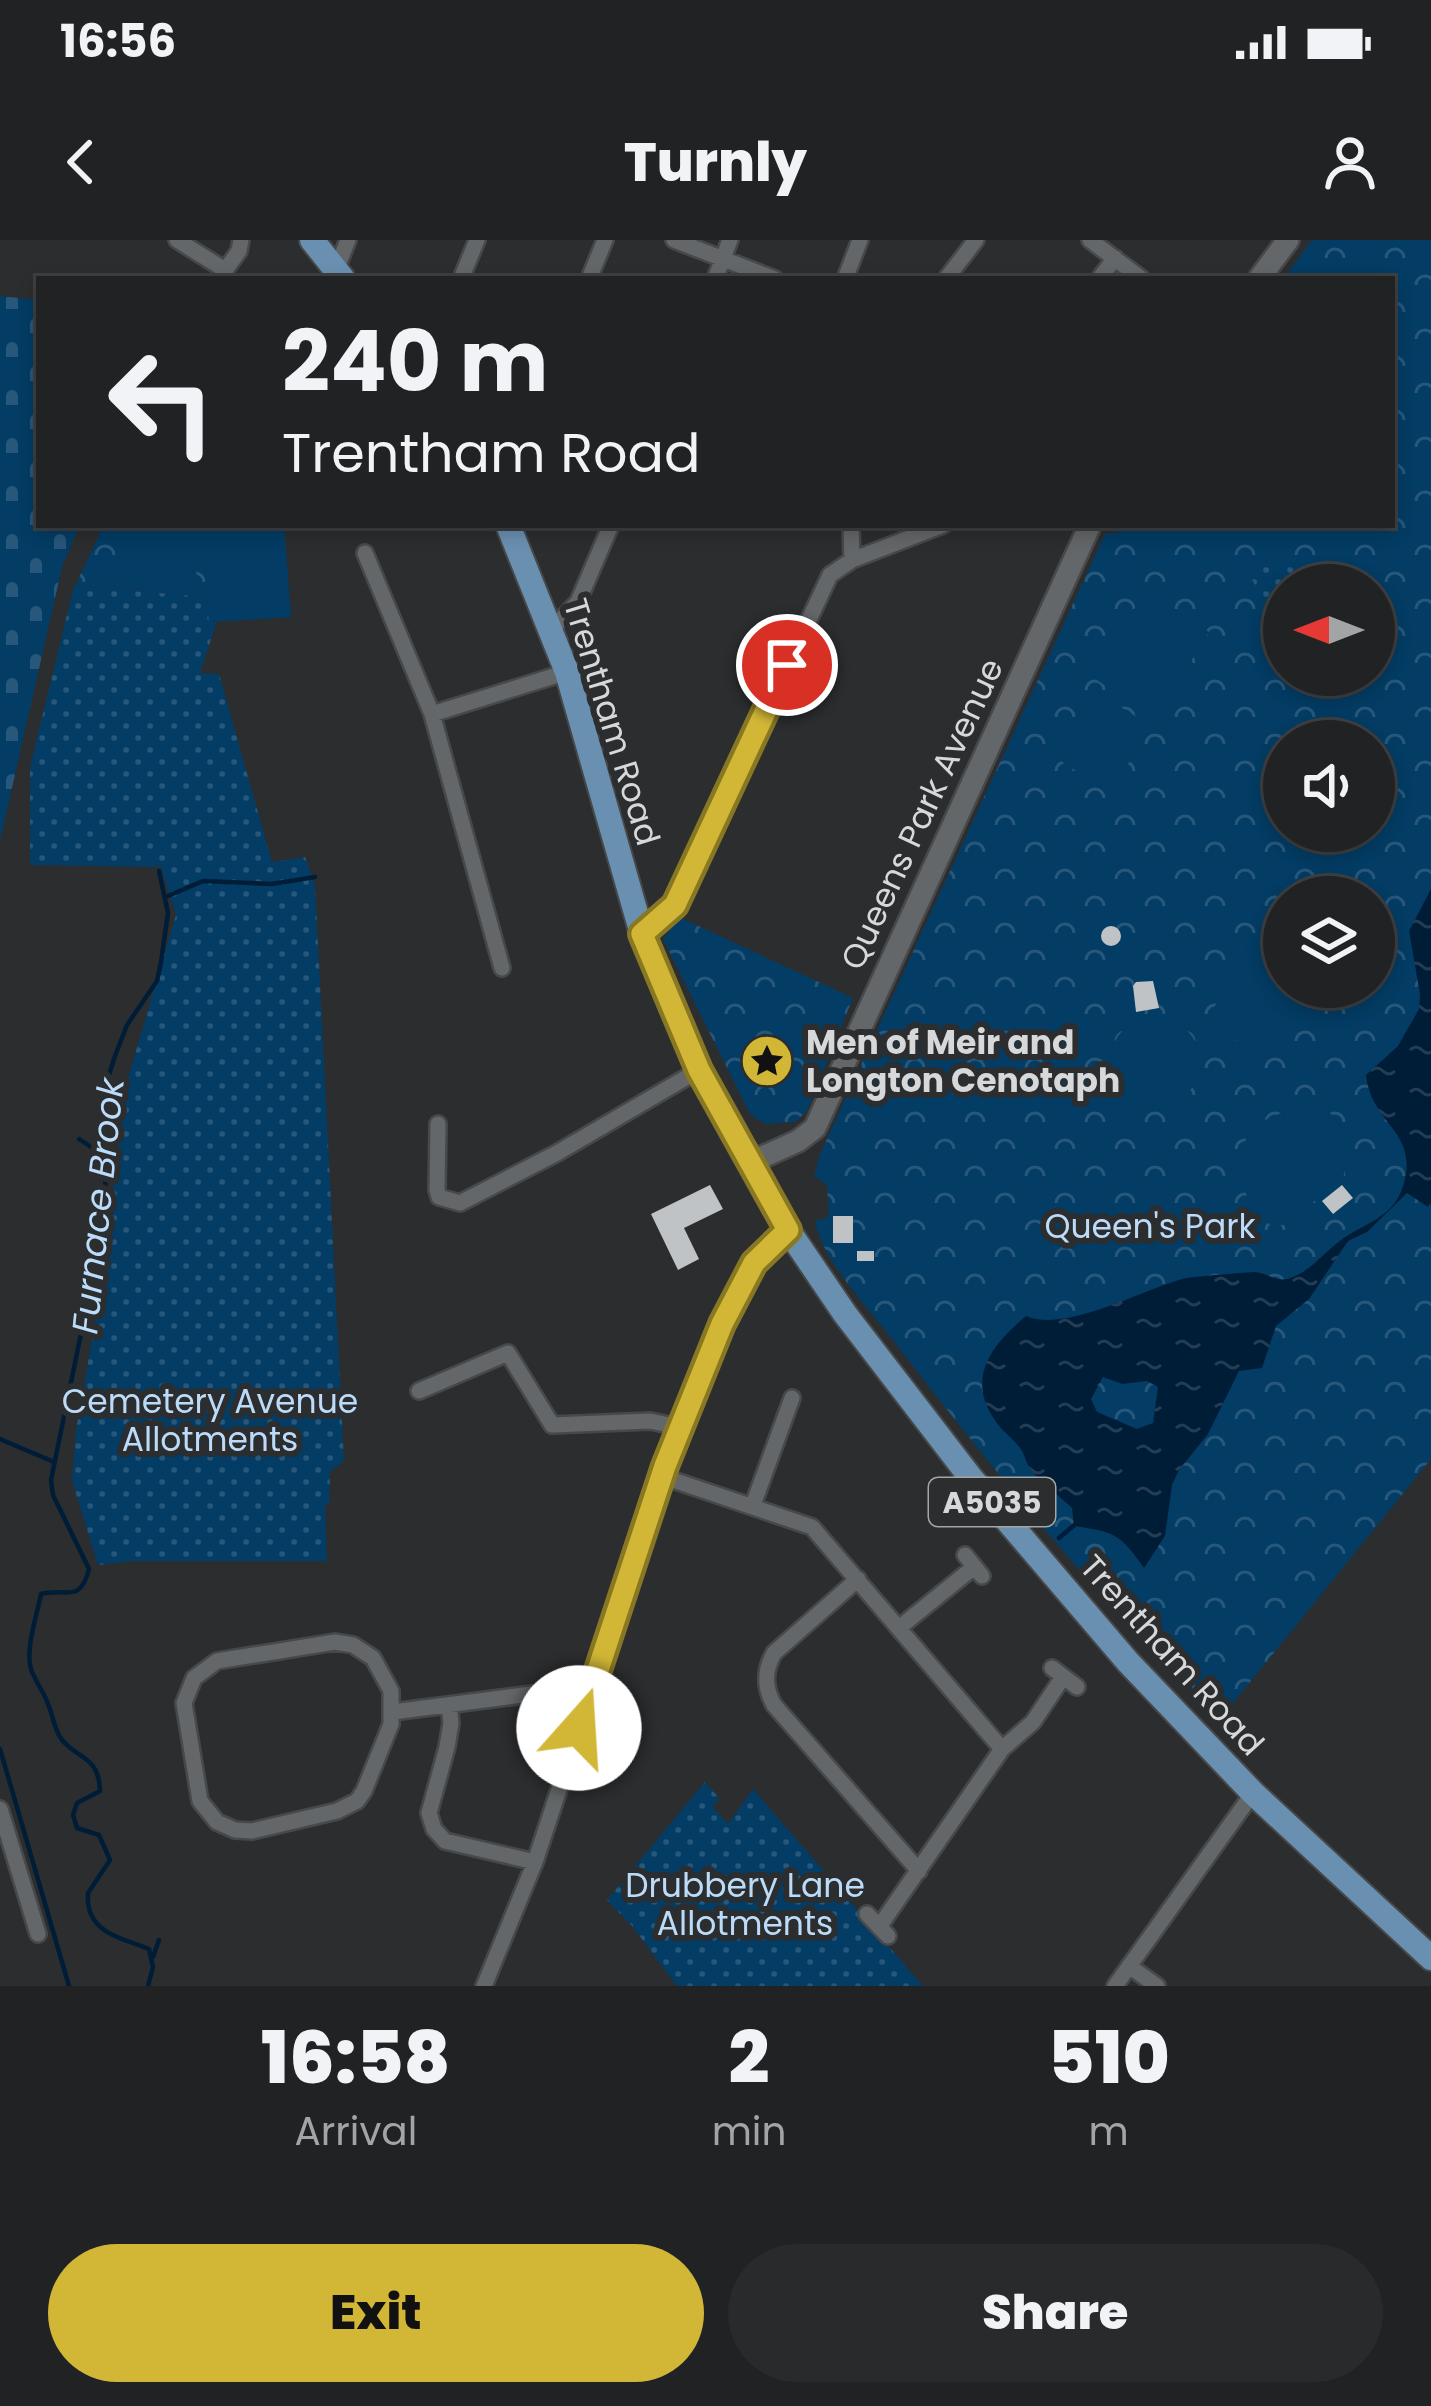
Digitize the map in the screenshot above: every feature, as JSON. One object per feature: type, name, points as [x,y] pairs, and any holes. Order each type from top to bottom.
[{"type":"main road","points":[[313,241],[343,260]]},
{"type":"main road","name":"Trentham Road","points":[[509,528],[567,671],[642,934],[699,1070],[788,1230],[971,1478],[1128,1662],[1253,1793],[1431,1958]]},
{"type":"street","points":[[177,240],[231,261]]},
{"type":"street","points":[[462,276],[478,240]]},
{"type":"street","points":[[590,276],[604,240]]},
{"type":"street","points":[[674,240],[768,276]]},
{"type":"street","points":[[716,276],[730,240]]},
{"type":"street","points":[[846,276],[860,240]]},
{"type":"street","points":[[948,276],[976,240]]},
{"type":"street","points":[[1090,240],[1138,276]]},
{"type":"street","points":[[1261,276],[1288,240]]},
{"type":"street","points":[[1101,276],[1115,258]]},
{"type":"street","points":[[552,628],[578,602],[610,528]]},
{"type":"street","points":[[851,528],[852,560]]},
{"type":"street","points":[[642,934],[675,905],[830,574],[852,560],[935,528]]},
{"type":"street","name":"Queens Park Avenue","points":[[749,1162],[798,1141],[815,1128],[1089,528]]},
{"type":"street","points":[[365,553],[432,714],[502,968]]},
{"type":"street","points":[[432,714],[567,671]]},
{"type":"street","points":[[438,1124],[439,1198],[460,1203],[557,1154],[699,1070]]},
{"type":"street","points":[[484,1986],[535,1862],[679,1427],[737,1290],[766,1249],[788,1230]]},
{"type":"street","points":[[418,1391],[508,1353],[552,1425],[650,1421],[679,1427]]},
{"type":"street","points":[[753,1505],[793,1398]]},
{"type":"street","points":[[662,1476],[812,1527],[1002,1749]]},
{"type":"street","points":[[900,1627],[974,1566]]},
{"type":"street","points":[[858,1580],[775,1652],[768,1663],[766,1686],[775,1706],[919,1871]]},
{"type":"street","points":[[334,1642],[353,1645],[373,1658],[383,1673],[392,1690],[393,1712],[364,1791],[348,1807],[244,1832],[217,1822],[200,1801],[184,1703],[194,1678],[207,1665],[334,1642]]},
{"type":"street","points":[[867,1914],[884,1932],[919,1871],[1002,1749],[1033,1722],[1064,1677]]},
{"type":"street","points":[[393,1712],[593,1686]]},
{"type":"street","points":[[449,1705],[451,1724],[441,1746],[429,1813],[439,1835],[445,1841],[535,1862]]},
{"type":"street","points":[[1115,1986],[1253,1793]]},
{"type":"street","points":[[0,1809],[30,1927]]},
{"type":"street","points":[[1129,1966],[1157,1986]]},
{"type":"green space","name":"Queen's Park","points":[[1312,240],[1431,240],[1431,1459],[1216,1724],[1201,1701],[1120,1615],[969,1437],[849,1285],[827,1252],[815,1221],[829,1217],[827,1185],[814,1176],[820,1154],[1105,534],[1122,528],[1395,528],[1395,276],[1285,276]]},
{"type":"green space","points":[[0,296],[36,300],[36,528],[79,528],[62,567],[0,841]]},
{"type":"green space","points":[[103,528],[284,528],[291,617],[209,622],[206,597],[75,586]]},
{"type":"green space","points":[[123,528],[193,528],[197,585],[125,588]]},
{"type":"green space","points":[[201,528],[284,528],[291,617],[209,622]]},
{"type":"green space","points":[[1245,566],[1263,566],[1263,617],[1259,593]]},
{"type":"green space","name":"Cemetery Avenue Allotments","points":[[74,586],[207,597],[209,621],[217,621],[200,673],[219,674],[272,862],[305,857],[315,884],[344,1461],[330,1472],[329,1504],[325,1505],[327,1561],[98,1565],[72,1481],[125,1088],[176,915],[161,867],[30,865],[30,767]]},
{"type":"green space","points":[[1145,592],[1209,632],[1156,717],[1092,677]]},
{"type":"green space","points":[[1094,690],[1152,727],[1109,793],[1052,755]]},
{"type":"green space","points":[[679,917],[853,998],[807,1111],[795,1122],[765,1124],[750,1114],[663,939]]},
{"type":"green space","points":[[1263,945],[1263,1008],[1293,1008],[1269,1056],[1234,1040],[1212,1011],[1248,948]]},
{"type":"green space","points":[[1155,1017],[1187,1030],[1200,1062],[1187,1094],[1155,1107],[1123,1094],[1110,1062],[1123,1030]]},
{"type":"green space","points":[[1319,1106],[1342,1127],[1344,1175],[1288,1224],[1274,1226],[1256,1218],[1241,1172],[1247,1138],[1272,1117]]},
{"type":"green space","name":"Drubbery Lane Allotments","points":[[705,1782],[719,1798],[713,1807],[728,1824],[753,1789],[923,1986],[677,1986],[607,1900]]},
{"type":"water","points":[[1431,889],[1431,1203],[1428,1207],[1407,1193],[1367,1232],[1348,1241],[1309,1299],[1276,1326],[1262,1368],[1239,1371],[1208,1434],[1179,1470],[1172,1485],[1165,1536],[1144,1568],[1115,1536],[1074,1526],[1072,1508],[1034,1473],[987,1406],[983,1391],[986,1364],[1002,1339],[1026,1316],[1042,1320],[1082,1315],[1186,1278],[1255,1272],[1290,1278],[1391,1207],[1402,1189],[1406,1154],[1377,1106],[1366,1075],[1398,1046],[1419,1009],[1409,931]],"holes":[[[1103,1377],[1122,1384],[1147,1381],[1158,1387],[1153,1423],[1137,1429],[1097,1412],[1091,1399]]]},
{"type":"building","points":[[1111,926],[1121,936],[1111,946],[1101,936]]},
{"type":"building","points":[[1153,981],[1159,1008],[1136,1012],[1133,986]]},
{"type":"building","points":[[710,1185],[723,1209],[684,1228],[699,1259],[678,1270],[651,1214]]},
{"type":"building","points":[[1342,1185],[1353,1198],[1333,1214],[1322,1201]]},
{"type":"building","points":[[833,1216],[853,1216],[853,1243],[833,1243]]},
{"type":"building","points":[[857,1251],[874,1251],[874,1261],[857,1261]]},
{"type":"waterway","name":"Furnace Brook","points":[[148,1986],[153,1967],[149,1949],[106,1931],[92,1917],[88,1893],[110,1860],[99,1835],[77,1828],[73,1815],[77,1803],[100,1791],[99,1780],[92,1765],[59,1736],[31,1669],[29,1652],[41,1594],[76,1591],[89,1569],[53,1495],[51,1480],[86,1309],[97,1284],[87,1243],[106,1200],[105,1174],[97,1151],[114,1114],[108,1078],[127,1025],[157,981],[161,962],[168,913],[159,871]]},
{"type":"waterway","points":[[168,896],[203,881],[272,884],[315,877]]},
{"type":"waterway","points":[[79,1139],[97,1151]]},
{"type":"waterway","points":[[0,1439],[54,1462]]},
{"type":"waterway","points":[[1059,1538],[1078,1522]]},
{"type":"waterway","points":[[0,1749],[69,1986]]},
{"type":"waterway","points":[[153,1957],[159,1940]]},
{"type":"place","name":"Men of Meir and Longton Cenotaph","points":[[767,1061]]},
{"type":"route","points":[[579,1728],[665,1466],[722,1324],[754,1263],[788,1230],[699,1070],[642,934],[675,905],[787,665]]}]
